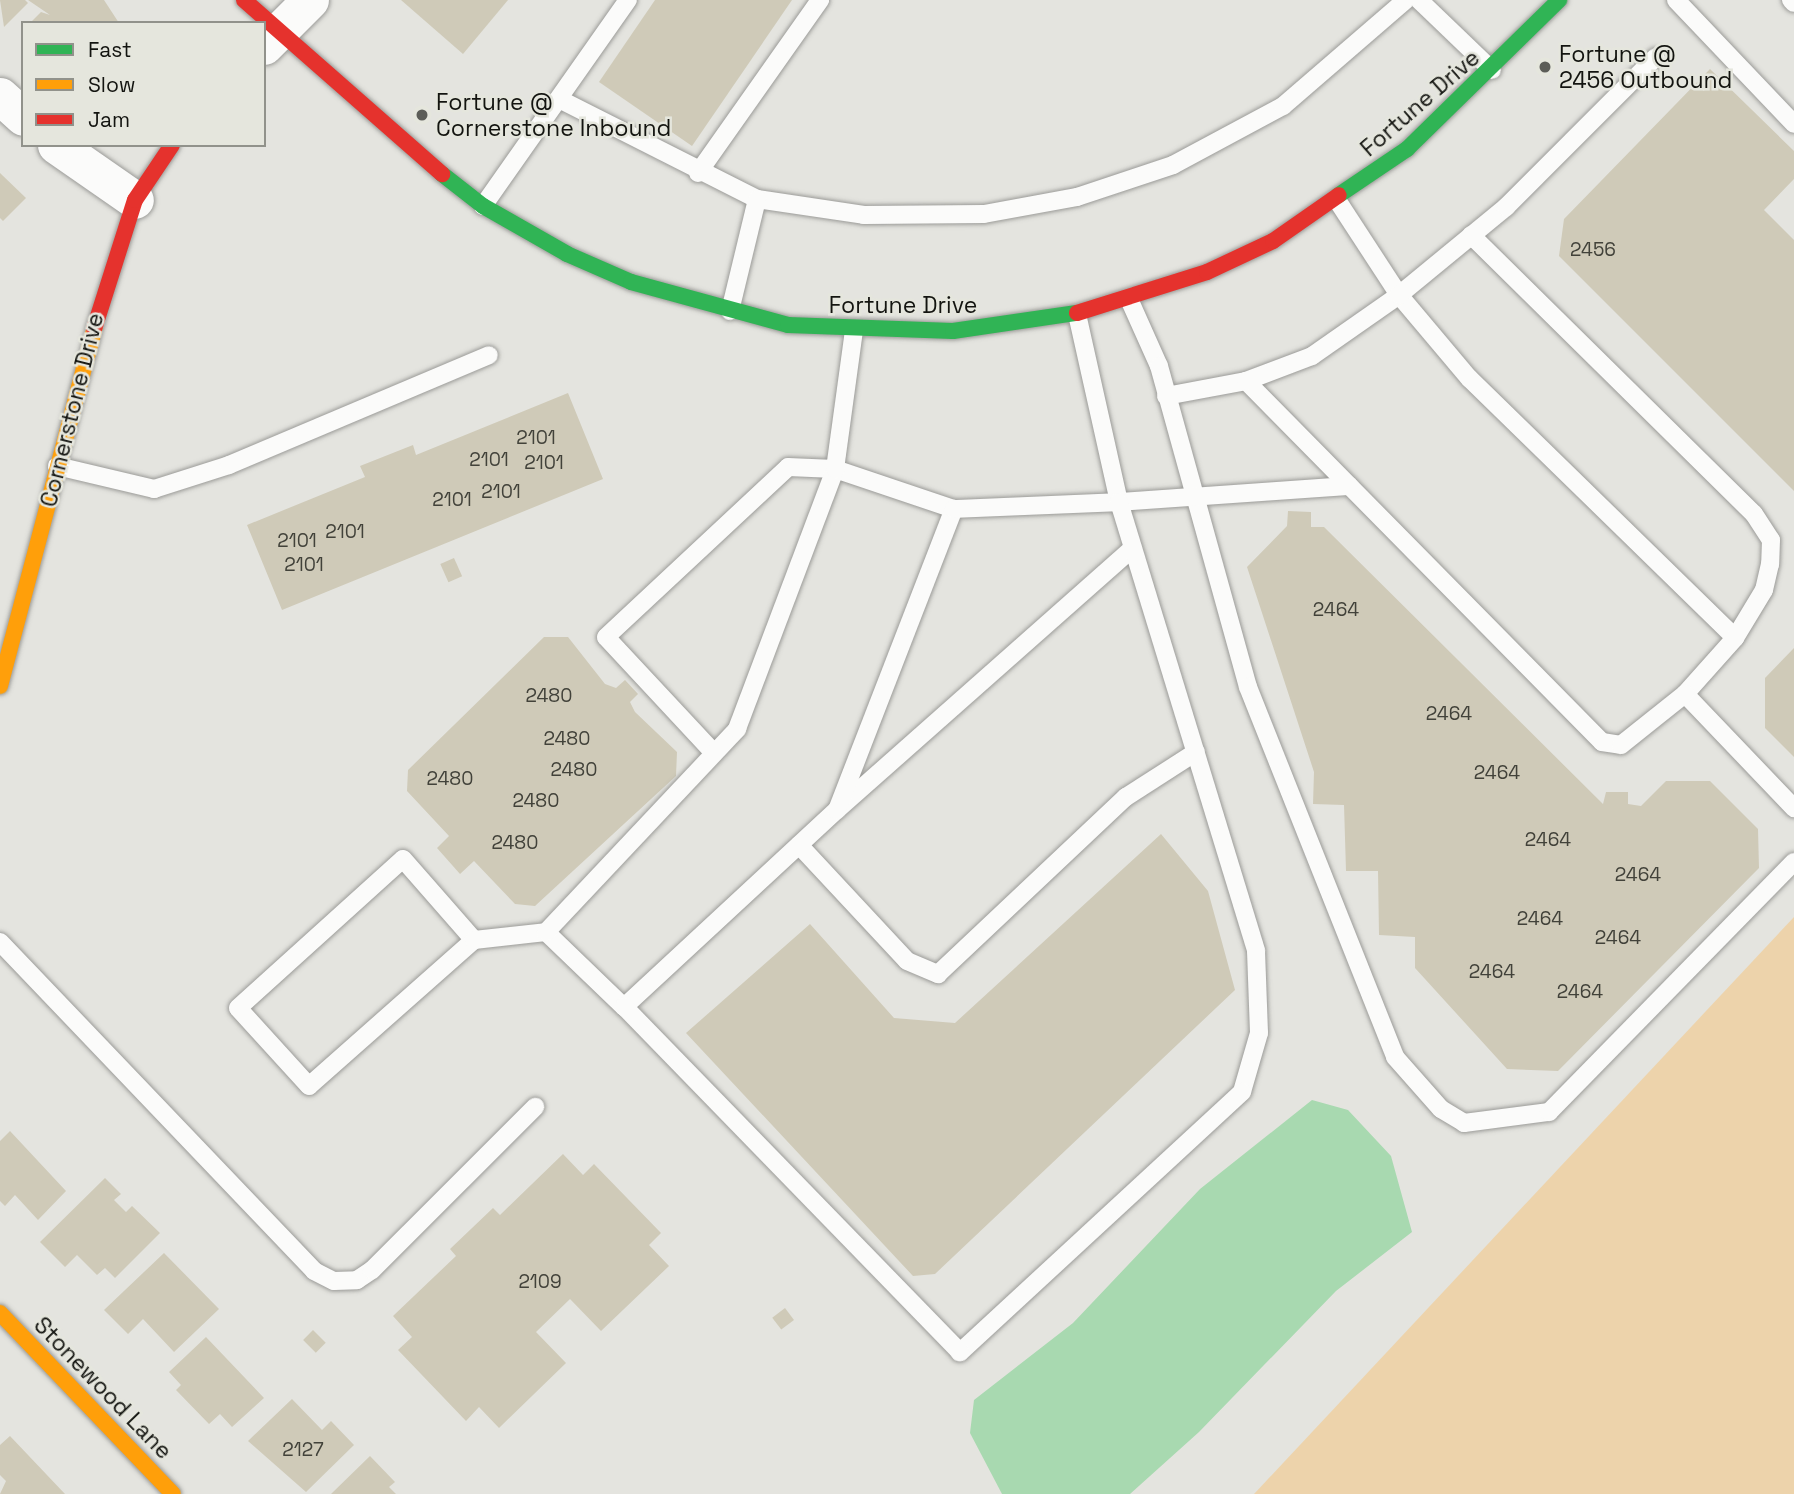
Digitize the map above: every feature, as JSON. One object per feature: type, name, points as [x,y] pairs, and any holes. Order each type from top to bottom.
[{"type":"street","name":"Fortune Drive","points":[[244,0],[258,21]]},
{"type":"street","points":[[271,40],[310,0]]},
{"type":"street","name":"Fortune Drive","points":[[271,40],[483,206],[631,282],[788,325],[854,330],[953,331],[1077,314],[1129,299],[1273,241],[1337,200],[1407,149],[1492,70],[1559,0]]},
{"type":"street","points":[[0,96],[21,115]]},
{"type":"street","points":[[59,147],[135,200]]},
{"type":"street","name":"Cornerstone Drive","points":[[0,686],[11,606],[57,466],[108,275],[135,200],[171,147]]},
{"type":"street","name":"Stonewood Lane","points":[[6,1332],[173,1494]]},
{"type":"lane","points":[[483,206],[628,0]]},
{"type":"lane","points":[[698,173],[820,0]]},
{"type":"lane","points":[[559,99],[698,173],[757,199],[864,215],[984,214],[1077,197],[1173,165],[1283,106],[1406,0]]},
{"type":"lane","points":[[1419,0],[1492,70]]},
{"type":"lane","points":[[1676,0],[1794,124]]},
{"type":"lane","points":[[1166,396],[1246,381],[1312,356],[1399,295],[1471,235],[1656,57]]},
{"type":"lane","points":[[730,311],[757,199]]},
{"type":"lane","points":[[1337,200],[1399,295],[1469,378],[1735,638]]},
{"type":"lane","points":[[1246,381],[1602,742],[1620,745],[1685,694],[1735,638],[1764,590],[1770,564],[1771,540],[1754,514],[1471,235]]},
{"type":"lane","points":[[1129,299],[1166,396],[1191,494],[1248,687],[1395,1057],[1441,1109],[1464,1123],[1549,1112],[1794,862]]},
{"type":"lane","points":[[546,932],[624,1007],[960,1352],[1242,1092],[1259,1033],[1256,951],[1119,502],[1077,314]]},
{"type":"lane","points":[[474,940],[403,859],[238,1008],[309,1086],[474,940],[546,932],[737,729],[835,469],[854,330]]},
{"type":"lane","points":[[57,466],[154,489],[229,465],[489,355]]},
{"type":"lane","points":[[714,753],[606,637],[788,467],[835,469],[954,509],[1119,502],[1191,494],[1349,486]]},
{"type":"lane","points":[[837,810],[954,509]]},
{"type":"lane","points":[[624,1007],[837,810],[1133,548]]},
{"type":"lane","points":[[1685,694],[1794,808]]},
{"type":"lane","points":[[799,845],[907,961],[938,974],[1126,797],[1196,752]]},
{"type":"lane","points":[[0,942],[314,1271],[334,1281],[358,1280],[372,1269],[535,1107]]},
{"type":"shaded area","points":[[1794,917],[1794,1494],[1254,1494]]},
{"type":"shaded area","points":[[1312,1100],[1348,1110],[1391,1156],[1412,1232],[1336,1291],[1199,1432],[1130,1494],[1002,1494],[970,1433],[974,1400],[1073,1323],[1200,1189]]},
{"type":"building","points":[[0,0],[25,0],[28,3],[4,27]]},
{"type":"building","points":[[28,0],[104,0],[118,21],[32,21],[41,12],[50,15]]},
{"type":"building","points":[[401,0],[508,0],[463,54]]},
{"type":"building","points":[[655,0],[792,0],[692,146],[599,82]]},
{"type":"building","points":[[1710,69],[1794,151],[1794,179],[1764,210],[1794,240],[1794,491],[1559,256],[1564,219]]},
{"type":"building","points":[[0,173],[26,198],[3,221],[0,218]]},
{"type":"building","points":[[568,393],[603,479],[282,610],[247,525],[365,477],[360,466],[413,445],[416,455]]},
{"type":"building","points":[[1288,511],[1311,512],[1311,527],[1324,527],[1603,804],[1606,792],[1628,792],[1628,804],[1641,806],[1666,781],[1710,781],[1758,829],[1759,868],[1558,1071],[1507,1069],[1415,968],[1415,937],[1379,935],[1378,871],[1346,871],[1344,805],[1313,804],[1314,772],[1247,567],[1287,526]]},
{"type":"building","points":[[454,558],[462,576],[448,582],[440,564]]},
{"type":"building","points":[[544,637],[568,637],[605,684],[616,688],[625,680],[638,694],[630,702],[635,712],[677,752],[676,776],[535,906],[515,904],[474,861],[460,874],[437,848],[449,836],[407,791],[408,770]]},
{"type":"building","points":[[1794,648],[1794,757],[1765,728],[1765,678]]},
{"type":"building","points":[[1161,834],[1208,891],[1235,990],[935,1274],[913,1276],[686,1033],[810,924],[894,1018],[955,1023]]},
{"type":"building","points":[[10,1131],[66,1191],[38,1220],[15,1195],[5,1206],[0,1201],[0,1141]]},
{"type":"building","points":[[563,1154],[583,1175],[594,1164],[661,1233],[649,1245],[669,1266],[601,1331],[570,1299],[536,1332],[566,1363],[499,1428],[479,1407],[466,1421],[398,1350],[412,1337],[393,1316],[456,1256],[450,1249],[493,1208],[500,1215]]},
{"type":"building","points":[[105,1178],[121,1194],[114,1200],[126,1212],[132,1206],[160,1233],[115,1278],[105,1268],[97,1275],[77,1255],[65,1267],[40,1242]]},
{"type":"building","points":[[164,1253],[219,1309],[174,1352],[143,1319],[128,1334],[104,1310]]},
{"type":"building","points":[[785,1308],[794,1320],[781,1330],[772,1318]]},
{"type":"building","points":[[313,1330],[326,1343],[316,1353],[303,1340]]},
{"type":"building","points":[[206,1337],[264,1398],[232,1427],[220,1414],[209,1424],[176,1390],[181,1385],[169,1372]]},
{"type":"building","points":[[292,1399],[322,1430],[331,1421],[354,1445],[306,1492],[248,1441]]},
{"type":"building","points":[[10,1436],[65,1494],[0,1494],[6,1481],[0,1475],[0,1445]]},
{"type":"building","points":[[370,1456],[395,1482],[389,1487],[396,1494],[331,1494]]},
{"type":"traffic: fast","points":[[1339,195],[1407,149],[1559,0]]},
{"type":"traffic: fast","points":[[442,174],[483,206],[567,254],[631,282],[788,325],[953,331],[1077,313]]},
{"type":"traffic: slow","points":[[0,686],[94,329]]},
{"type":"traffic: slow","points":[[0,1313],[173,1494]]},
{"type":"traffic: jam","points":[[244,0],[442,174]]},
{"type":"traffic: jam","points":[[94,329],[135,200],[171,147]]},
{"type":"traffic: jam","points":[[1077,313],[1207,272],[1273,241],[1339,195]]},
{"type":"place","name":"Fortune @ 2456 Outbound","points":[[1545,67]]},
{"type":"place","name":"Fortune @ Cornerstone Inbound","points":[[422,115]]}]
